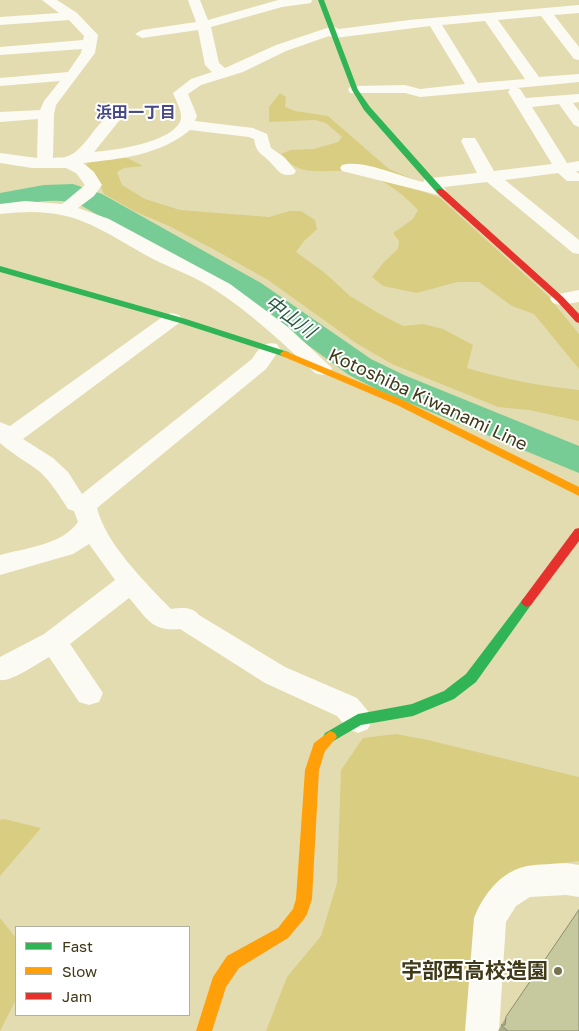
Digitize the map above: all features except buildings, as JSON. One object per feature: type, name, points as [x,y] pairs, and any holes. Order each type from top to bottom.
[{"type":"street","points":[[45,162],[46,114],[49,104],[88,53],[90,44],[90,35],[72,16],[48,0]]},
{"type":"street","points":[[194,0],[204,25],[212,65],[223,74]]},
{"type":"street","points":[[142,34],[204,25],[281,3],[306,0]]},
{"type":"street","points":[[322,0],[355,90],[367,108],[406,151],[434,187],[560,299],[579,320]]},
{"type":"street","points":[[187,125],[188,116],[180,93],[196,82],[238,69],[281,48],[334,32],[579,9]]},
{"type":"street","points":[[545,12],[577,50]]},
{"type":"street","points":[[0,21],[72,16]]},
{"type":"street","points":[[489,17],[535,82]]},
{"type":"street","points":[[434,22],[474,88]]},
{"type":"street","points":[[0,51],[90,44]]},
{"type":"street","points":[[0,82],[72,76]]},
{"type":"street","points":[[355,90],[405,89],[420,93],[579,78]]},
{"type":"street","points":[[579,98],[518,98],[562,168],[579,182]]},
{"type":"street","points":[[563,99],[579,122]]},
{"type":"street","points":[[0,117],[46,114]]},
{"type":"street","points":[[72,160],[88,149],[114,118],[121,116]]},
{"type":"street","points":[[0,158],[33,163],[137,151],[165,140],[187,125],[252,132],[260,137],[264,150],[278,160],[281,166],[288,171]]},
{"type":"street","points":[[468,141],[484,171],[579,249]]},
{"type":"street","points":[[0,209],[77,201],[94,185],[84,171],[72,160]]},
{"type":"street","points":[[348,168],[371,171],[419,187],[434,187],[492,176],[579,166]]},
{"type":"street","points":[[77,201],[85,213],[208,278],[258,312],[322,368]]},
{"type":"street","name":"Kotoshiba Kiwanami Line","points":[[0,269],[270,348],[322,368],[380,393],[579,492]]},
{"type":"street","points":[[560,299],[579,296]]},
{"type":"street","points":[[172,319],[5,434],[19,448],[45,464],[60,478],[76,503],[87,514],[130,583],[165,620],[186,618],[190,623],[275,675],[347,707],[358,720]]},
{"type":"street","points":[[0,565],[64,547],[80,538],[87,514],[259,364],[270,348]]},
{"type":"street","points":[[204,1031],[219,982],[233,962],[282,933],[300,914],[304,899],[312,770],[319,748],[335,732],[358,720],[414,710],[449,695],[471,678],[579,532]]},
{"type":"street","points":[[3,669],[53,642],[130,583]]},
{"type":"street","points":[[53,642],[88,693]]},
{"type":"street","points":[[482,1031],[490,918],[505,895],[526,882],[566,879],[579,881]]},
{"type":"shaded area","points":[[280,93],[286,97],[285,107],[295,111],[328,116],[389,169],[417,181],[419,190],[440,198],[548,296],[579,334],[579,369],[534,314],[512,306],[479,282],[457,282],[417,293],[383,286],[372,277],[398,249],[399,241],[393,233],[413,219],[418,210],[392,187],[369,175],[353,171],[304,170],[290,163],[281,154],[291,150],[314,149],[338,142],[342,137],[326,123],[315,120],[269,122],[269,107]]},
{"type":"shaded area","points":[[125,157],[143,166],[124,168],[117,172],[122,185],[145,199],[180,210],[269,217],[290,211],[301,211],[315,220],[317,229],[304,241],[296,252],[325,273],[350,296],[403,326],[423,324],[443,329],[473,345],[467,368],[522,382],[579,390],[579,421],[529,410],[498,407],[392,364],[356,343],[268,280],[215,250],[169,226],[134,211],[104,194],[98,180],[86,164],[99,159]]},
{"type":"shaded area","points":[[396,734],[579,777],[579,861],[528,868],[476,916],[469,984],[471,1031],[266,1031],[287,977],[321,936],[337,883],[341,770],[363,738]]},
{"type":"shaded area","points":[[4,819],[41,828],[0,876],[0,820]]},
{"type":"shaded area","points":[[0,918],[15,937],[15,1002],[0,1031]]},
{"type":"waterway","name":"中山川","points":[[0,201],[44,193],[73,192],[92,200],[250,289],[360,367],[392,383],[579,460]]},
{"type":"traffic: fast","points":[[321,0],[355,90],[367,108],[440,191]]},
{"type":"traffic: fast","points":[[0,269],[183,321],[285,354]]},
{"type":"traffic: fast","points":[[330,737],[358,720],[413,710],[449,695],[471,678],[527,602]]},
{"type":"traffic: slow","points":[[285,354],[401,403],[579,492]]},
{"type":"traffic: slow","points":[[204,1031],[219,983],[233,962],[283,933],[299,914],[304,899],[312,770],[319,747],[330,737]]},
{"type":"traffic: jam","points":[[440,191],[560,299],[579,320]]},
{"type":"traffic: jam","points":[[527,602],[579,532]]},
{"type":"place","name":"宇部西高校造園","points":[[558,971]]},
{"type":"district","name":"浜田一丁目","points":[[136,113]]}]
